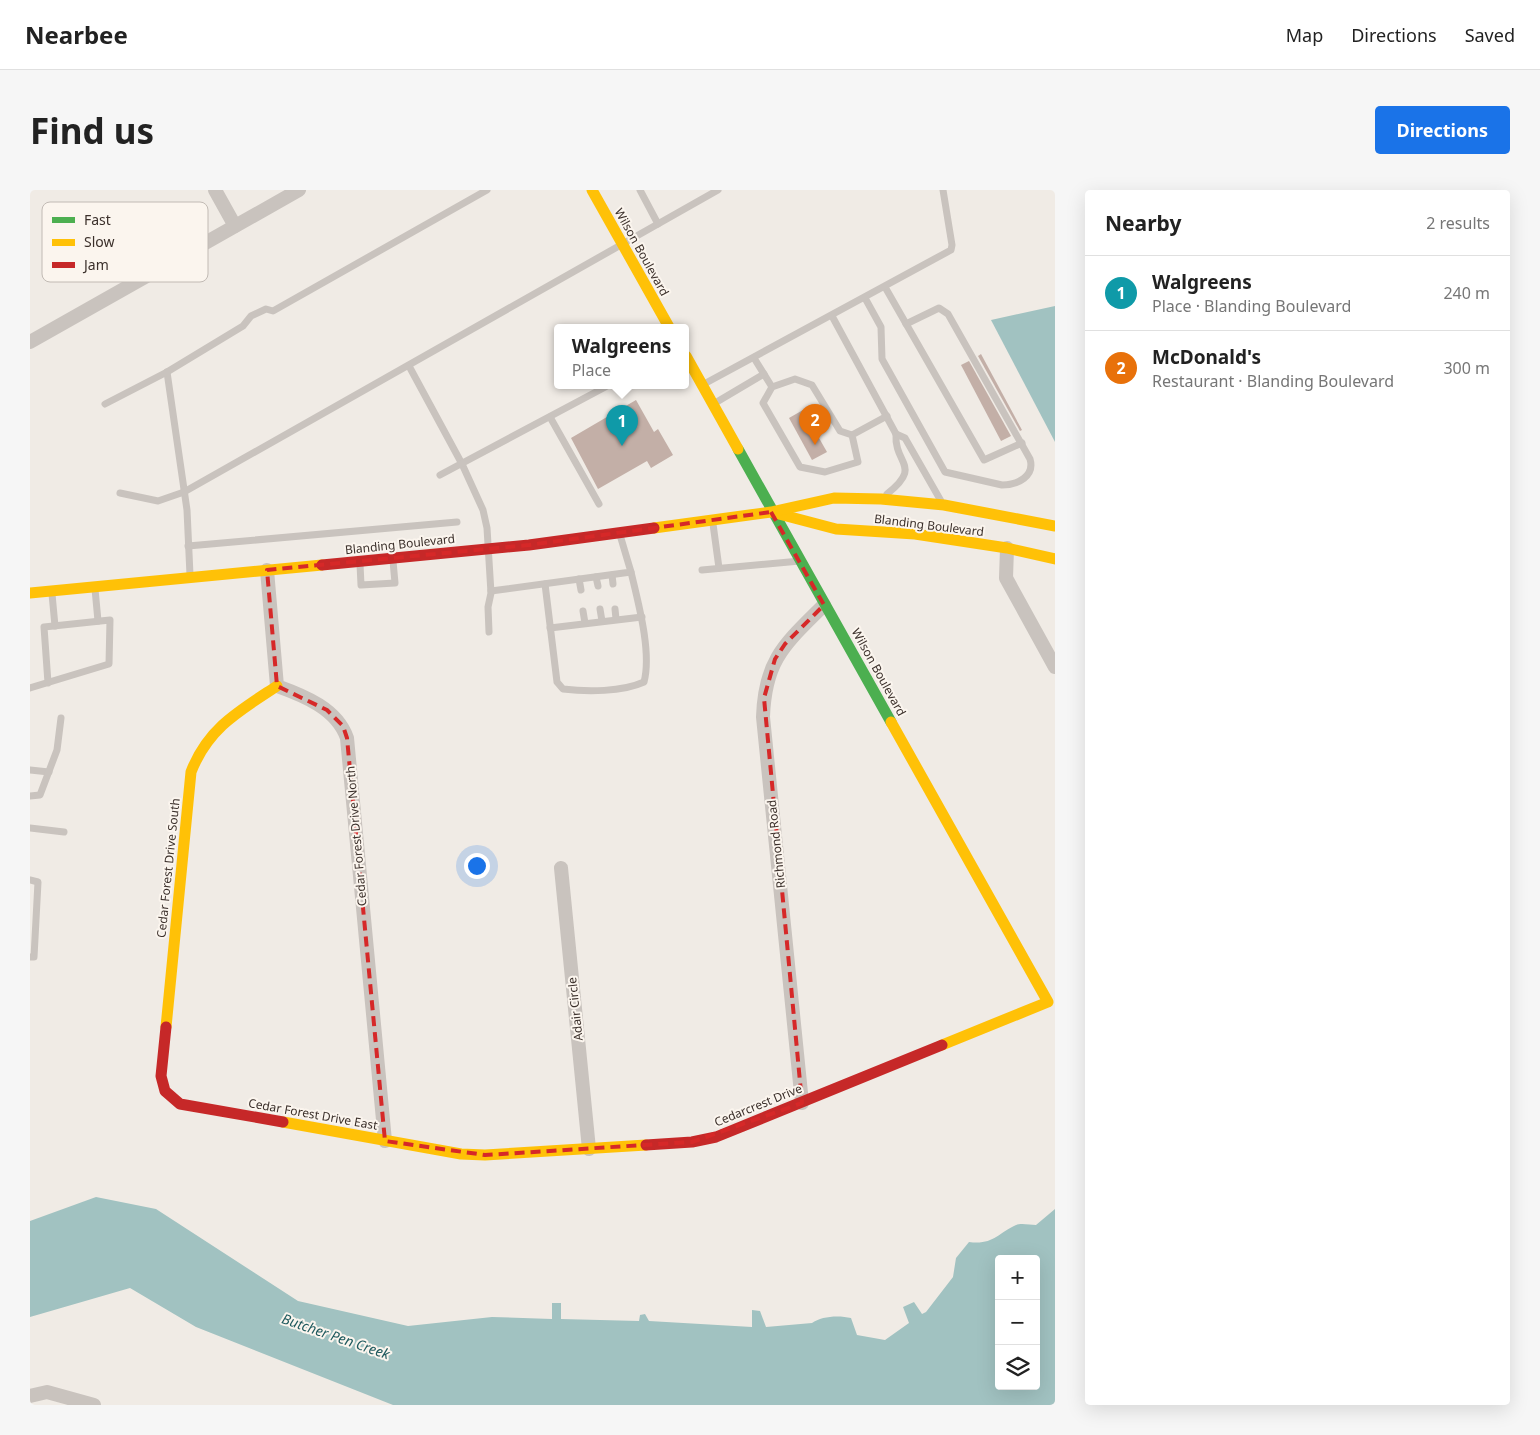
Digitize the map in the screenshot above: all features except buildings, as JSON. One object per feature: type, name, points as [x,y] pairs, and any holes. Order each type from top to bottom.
[{"type":"street","points":[[215,190],[235,226]]},
{"type":"street","points":[[208,241],[299,190]]},
{"type":"street","name":"Wilson Boulevard","points":[[592,190],[667,324]]},
{"type":"street","points":[[30,342],[136,282]]},
{"type":"street","name":"Wilson Boulevard","points":[[689,361],[824,606],[1048,1002]]},
{"type":"street","name":"Blanding Boulevard","points":[[30,593],[489,549],[620,534],[772,512],[834,498],[944,505],[995,513],[1055,526]]},
{"type":"street","name":"Blanding Boulevard","points":[[772,512],[836,529],[915,534],[1007,548],[1055,559]]},
{"type":"street","points":[[1007,548],[1006,578],[1055,667]]},
{"type":"street","points":[[267,570],[277,686]]},
{"type":"street","name":"Richmond Road","points":[[802,1103],[763,717],[767,680],[775,659],[785,644],[824,606]]},
{"type":"street","name":"Cedar Forest Drive South","points":[[166,1091],[161,1076],[191,772],[195,757],[215,728],[277,686]]},
{"type":"street","name":"Cedar Forest Drive North","points":[[277,686],[294,692],[328,710],[343,726],[347,738],[385,1140]]},
{"type":"street","name":"Adair Circle","points":[[561,868],[588,1149]]},
{"type":"street","name":"Cedarcrest Drive","points":[[461,1154],[588,1149],[692,1142],[716,1137],[1048,1002]]},
{"type":"street","name":"Cedar Forest Drive East","points":[[166,1091],[180,1104],[461,1154]]},
{"type":"street","points":[[30,1396],[47,1392],[94,1405]]},
{"type":"lane","points":[[105,404],[167,372],[243,326],[251,316],[266,309],[273,311],[487,190]]},
{"type":"lane","points":[[640,190],[658,224]]},
{"type":"lane","points":[[120,493],[158,501],[184,492],[718,190]]},
{"type":"lane","points":[[702,385],[832,316],[952,249],[943,190]]},
{"type":"lane","points":[[884,287],[984,460],[1022,443]]},
{"type":"lane","points":[[865,298],[881,327],[882,359],[945,472],[1009,485],[1021,480],[1030,473],[1032,466],[1022,443],[948,314],[939,308],[906,324]]},
{"type":"lane","points":[[832,316],[896,434],[896,444],[906,468],[904,477],[899,484],[881,500]]},
{"type":"lane","points":[[754,358],[772,387]]},
{"type":"lane","points":[[409,366],[462,464],[483,510],[489,549],[491,591],[488,607],[489,632]]},
{"type":"lane","points":[[167,372],[184,492],[190,578]]},
{"type":"lane","points":[[713,405],[764,374]]},
{"type":"lane","points":[[852,435],[858,462],[824,472],[800,467],[763,403],[772,387],[795,379],[812,385],[840,431],[852,435],[887,416]]},
{"type":"lane","points":[[440,475],[602,389]]},
{"type":"lane","points":[[550,417],[600,504]]},
{"type":"lane","points":[[896,434],[905,438],[944,505]]},
{"type":"lane","points":[[713,521],[719,568]]},
{"type":"lane","points":[[188,546],[457,522]]},
{"type":"lane","points":[[545,584],[557,682],[563,689],[574,691],[633,687],[644,682],[647,671],[642,617],[620,534]]},
{"type":"lane","points":[[360,561],[361,585],[395,582],[392,558]]},
{"type":"lane","points":[[702,570],[800,562]]},
{"type":"lane","points":[[491,591],[631,572]]},
{"type":"lane","points":[[612,575],[613,584]]},
{"type":"lane","points":[[596,577],[598,586]]},
{"type":"lane","points":[[579,579],[581,590]]},
{"type":"lane","points":[[94,587],[98,621]]},
{"type":"lane","points":[[52,590],[56,626]]},
{"type":"lane","points":[[600,609],[602,621]]},
{"type":"lane","points":[[615,609],[616,620]]},
{"type":"lane","points":[[583,610],[585,623]]},
{"type":"lane","points":[[550,628],[642,617]]},
{"type":"lane","points":[[30,688],[48,683],[109,664],[110,620],[44,627],[48,683]]},
{"type":"lane","points":[[30,796],[40,795],[57,750],[61,718]]},
{"type":"lane","points":[[30,770],[49,772]]},
{"type":"lane","points":[[30,828],[64,832]]},
{"type":"lane","points":[[30,880],[38,882],[34,957],[30,957]]},
{"type":"highlighted area","points":[[771,512],[824,605],[785,644],[775,659],[764,698],[802,1103],[692,1142],[485,1155],[385,1141],[347,738],[343,726],[327,710],[277,686],[267,570],[529,545]]},
{"type":"water","points":[[1055,306],[1055,442],[991,320]]},
{"type":"water","name":"Butcher Pen Creek","points":[[96,1197],[156,1209],[298,1301],[408,1326],[492,1317],[552,1319],[552,1303],[561,1303],[561,1319],[639,1321],[640,1315],[645,1314],[649,1321],[752,1327],[752,1310],[760,1311],[766,1327],[812,1323],[820,1319],[836,1316],[846,1317],[851,1318],[857,1335],[885,1340],[909,1323],[903,1307],[914,1302],[922,1314],[926,1312],[953,1277],[956,1258],[969,1242],[984,1242],[1018,1224],[1036,1225],[1055,1209],[1055,1405],[393,1405],[196,1327],[130,1288],[30,1317],[30,1221]]},
{"type":"traffic: fast","points":[[738,449],[891,722]]},
{"type":"traffic: slow","points":[[592,190],[667,324]]},
{"type":"traffic: slow","points":[[689,361],[738,449]]},
{"type":"traffic: slow","points":[[654,528],[771,512],[834,498],[881,499],[944,505],[1055,526]]},
{"type":"traffic: slow","points":[[775,513],[836,529],[915,534],[1007,548],[1055,559]]},
{"type":"traffic: slow","points":[[30,593],[322,565]]},
{"type":"traffic: slow","points":[[166,1027],[191,772],[206,744],[216,732],[226,722],[277,686]]},
{"type":"traffic: slow","points":[[891,722],[1048,1002],[942,1045]]},
{"type":"traffic: slow","points":[[283,1122],[461,1154],[485,1155],[646,1145]]},
{"type":"traffic: jam","points":[[322,565],[529,545],[654,528]]},
{"type":"traffic: jam","points":[[166,1027],[161,1076],[165,1091],[180,1104],[283,1122]]},
{"type":"traffic: jam","points":[[646,1145],[692,1142],[716,1137],[942,1045]]},
{"type":"place","name":"McDonald's","points":[[815,445]]},
{"type":"place","name":"Walgreens","points":[[622,446]]}]
